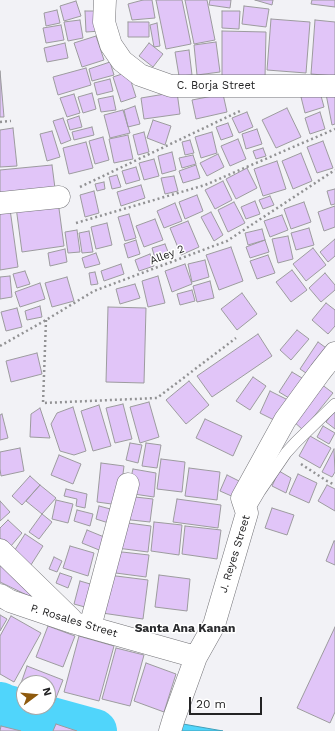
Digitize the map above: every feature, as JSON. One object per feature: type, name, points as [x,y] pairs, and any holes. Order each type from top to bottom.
[{"type":"street","name":"C. Borja Street","points":[[105,0],[104,22],[112,45],[122,61],[140,76],[171,86],[335,86]]},
{"type":"street","points":[[0,203],[68,193]]},
{"type":"street","points":[[247,513],[242,498],[285,420],[335,353]]},
{"type":"street","points":[[0,550],[82,625],[128,484]]},
{"type":"street","name":"J. Reyes Street","points":[[172,725],[196,657],[214,625],[247,513]]},
{"type":"street","name":"P. Rosales Street","points":[[0,595],[10,601],[82,625],[196,657]]},
{"type":"lane","name":"J. Reyes Street","points":[[247,513],[286,453],[335,404]]},
{"type":"path","points":[[68,193],[243,110]]},
{"type":"path","points":[[0,122],[11,121]]},
{"type":"path","points":[[76,223],[205,185],[335,129]]},
{"type":"path","name":"Alley 2","points":[[0,346],[94,291],[227,241],[335,170]]},
{"type":"path","points":[[46,320],[43,403],[157,398],[236,338]]},
{"type":"path","points":[[286,453],[335,486]]},
{"type":"water","points":[[183,724],[223,731],[181,731]]},
{"type":"building","points":[[143,0],[152,0],[155,18],[132,20],[128,4]]},
{"type":"building","points":[[156,0],[182,0],[191,44],[166,49]]},
{"type":"building","points":[[185,0],[207,0],[215,40],[194,44]]},
{"type":"building","points":[[210,0],[231,0],[230,8],[209,5]]},
{"type":"building","points":[[255,0],[273,0],[272,5]]},
{"type":"building","points":[[312,0],[335,0],[335,7],[311,4]]},
{"type":"building","points":[[76,1],[81,16],[64,21],[60,6]]},
{"type":"building","points":[[244,6],[269,9],[266,27],[242,24]]},
{"type":"building","points":[[57,10],[60,23],[46,26],[44,13]]},
{"type":"building","points":[[85,11],[100,11],[101,31],[86,32]]},
{"type":"building","points":[[222,11],[240,11],[239,29],[222,28]]},
{"type":"building","points":[[271,19],[310,22],[306,73],[267,70]]},
{"type":"building","points":[[80,20],[83,38],[68,41],[64,22]]},
{"type":"building","points":[[315,20],[335,22],[335,76],[311,74]]},
{"type":"building","points":[[128,22],[149,22],[149,37],[128,37]]},
{"type":"building","points":[[157,23],[160,46],[154,47],[150,25]]},
{"type":"building","points":[[61,25],[64,40],[46,43],[43,28]]},
{"type":"building","points":[[222,31],[266,32],[265,78],[222,78]]},
{"type":"building","points":[[96,36],[104,60],[82,67],[74,43]]},
{"type":"building","points":[[216,42],[220,72],[197,75],[194,45]]},
{"type":"building","points":[[65,43],[68,58],[47,62],[44,48]]},
{"type":"building","points":[[149,43],[163,54],[153,67],[139,56]]},
{"type":"building","points":[[189,50],[192,75],[179,76],[175,52]]},
{"type":"building","points":[[110,62],[114,75],[92,81],[89,69]]},
{"type":"building","points":[[86,68],[91,85],[58,95],[53,77]]},
{"type":"building","points":[[0,71],[4,117],[0,117]]},
{"type":"building","points":[[128,72],[136,97],[121,102],[113,77]]},
{"type":"building","points":[[110,79],[113,91],[97,95],[94,83]]},
{"type":"building","points":[[177,92],[180,114],[144,119],[141,98]]},
{"type":"building","points":[[320,92],[324,107],[305,113],[301,97]]},
{"type":"building","points":[[92,93],[96,109],[83,113],[78,97]]},
{"type":"building","points":[[335,93],[335,124],[332,125],[326,94]]},
{"type":"building","points":[[74,94],[80,113],[67,117],[60,98]]},
{"type":"building","points":[[223,94],[227,112],[196,119],[192,100]]},
{"type":"building","points":[[113,96],[116,110],[101,112],[98,99]]},
{"type":"building","points":[[135,106],[140,124],[128,127],[124,110]]},
{"type":"building","points":[[287,108],[301,137],[276,148],[262,120]]},
{"type":"building","points":[[123,110],[130,133],[110,138],[104,115]]},
{"type":"building","points":[[247,112],[253,127],[239,133],[232,118]]},
{"type":"building","points":[[320,112],[325,129],[310,134],[305,118]]},
{"type":"building","points":[[79,116],[82,127],[70,130],[67,120]]},
{"type":"building","points":[[63,118],[71,140],[61,144],[53,121]]},
{"type":"building","points":[[153,120],[171,126],[165,145],[147,138]]},
{"type":"building","points":[[228,123],[233,136],[221,140],[216,127]]},
{"type":"building","points":[[92,127],[94,135],[74,140],[72,132]]},
{"type":"building","points":[[13,128],[17,166],[0,167],[0,130]]},
{"type":"building","points":[[257,129],[262,144],[246,149],[242,134]]},
{"type":"building","points":[[52,131],[60,157],[47,161],[40,134]]},
{"type":"building","points":[[144,132],[149,152],[138,155],[133,135]]},
{"type":"building","points":[[212,132],[217,153],[201,158],[195,137]]},
{"type":"building","points":[[128,135],[133,159],[114,163],[109,139]]},
{"type":"building","points":[[103,137],[109,160],[95,164],[89,141]]},
{"type":"building","points":[[238,139],[246,159],[230,166],[221,146]]},
{"type":"building","points":[[190,140],[194,153],[185,155],[182,142]]},
{"type":"building","points":[[323,141],[333,168],[317,173],[307,147]]},
{"type":"building","points":[[86,142],[93,168],[69,174],[63,148]]},
{"type":"building","points":[[263,148],[266,156],[256,159],[253,151]]},
{"type":"building","points":[[172,152],[176,170],[162,174],[158,156]]},
{"type":"building","points":[[301,153],[312,181],[293,189],[282,161]]},
{"type":"building","points":[[218,154],[224,167],[207,176],[200,163]]},
{"type":"building","points":[[193,155],[196,164],[182,168],[179,158]]},
{"type":"building","points":[[154,159],[159,176],[144,180],[139,163]]},
{"type":"building","points":[[277,161],[286,189],[263,196],[254,169]]},
{"type":"building","points":[[52,165],[56,196],[0,202],[0,170]]},
{"type":"building","points":[[196,165],[200,178],[183,183],[179,171]]},
{"type":"building","points":[[136,167],[140,180],[126,184],[122,171]]},
{"type":"building","points":[[247,168],[257,188],[236,199],[226,179]]},
{"type":"building","points":[[117,175],[121,187],[112,189],[109,177]]},
{"type":"building","points":[[174,176],[178,191],[165,194],[161,178]]},
{"type":"building","points":[[223,181],[232,200],[215,209],[205,190]]},
{"type":"building","points":[[104,182],[105,189],[97,191],[95,184]]},
{"type":"building","points":[[141,185],[145,198],[121,206],[117,192]]},
{"type":"building","points":[[335,189],[335,204],[331,205],[327,191]]},
{"type":"building","points":[[94,191],[99,213],[85,217],[80,195]]},
{"type":"building","points":[[197,195],[203,211],[185,219],[179,202]]},
{"type":"building","points":[[270,196],[274,205],[263,209],[259,200]]},
{"type":"building","points":[[58,201],[64,246],[22,252],[16,207]]},
{"type":"building","points":[[255,201],[260,214],[246,219],[241,207]]},
{"type":"building","points":[[234,202],[245,223],[228,232],[218,210]]},
{"type":"building","points":[[304,202],[311,222],[291,229],[284,209]]},
{"type":"building","points":[[175,203],[182,221],[164,228],[157,211]]},
{"type":"building","points":[[335,206],[335,227],[324,231],[318,212]]},
{"type":"building","points":[[10,209],[18,267],[0,270],[0,210]]},
{"type":"building","points":[[211,212],[223,235],[214,241],[201,217]]},
{"type":"building","points":[[129,214],[136,238],[125,241],[118,217]]},
{"type":"building","points":[[282,215],[288,230],[270,237],[264,221]]},
{"type":"building","points":[[155,219],[163,240],[144,247],[136,226]]},
{"type":"building","points":[[188,221],[199,247],[181,255],[170,228]]},
{"type":"building","points":[[107,223],[112,245],[96,249],[91,227]]},
{"type":"building","points":[[309,228],[314,245],[296,250],[291,233]]},
{"type":"building","points":[[262,229],[265,240],[248,245],[245,233]]},
{"type":"building","points":[[77,230],[80,252],[68,253],[65,232]]},
{"type":"building","points":[[89,231],[93,252],[82,253],[79,233]]},
{"type":"building","points":[[288,236],[293,259],[278,263],[272,239]]},
{"type":"building","points":[[335,239],[335,256],[328,262],[320,252]]},
{"type":"building","points":[[136,240],[140,254],[128,258],[124,244]]},
{"type":"building","points":[[265,240],[269,252],[250,258],[246,247]]},
{"type":"building","points":[[165,244],[170,257],[156,262],[152,248]]},
{"type":"building","points":[[231,247],[243,281],[219,290],[206,255]]},
{"type":"building","points":[[313,248],[326,265],[306,281],[293,264]]},
{"type":"building","points":[[65,249],[67,262],[50,266],[48,253]]},
{"type":"building","points":[[96,253],[100,264],[85,268],[82,258]]},
{"type":"building","points":[[150,254],[154,266],[139,271],[135,260]]},
{"type":"building","points":[[268,255],[275,273],[257,279],[250,261]]},
{"type":"building","points":[[205,260],[209,277],[192,282],[188,264]]},
{"type":"building","points":[[121,264],[124,274],[104,281],[101,271]]},
{"type":"building","points":[[185,264],[192,284],[172,292],[165,271]]},
{"type":"building","points":[[292,270],[307,290],[291,302],[276,282]]},
{"type":"building","points":[[25,271],[30,284],[17,288],[13,274]]},
{"type":"building","points":[[95,272],[98,284],[91,285],[89,273]]},
{"type":"building","points":[[325,273],[335,285],[335,290],[321,302],[309,288]]},
{"type":"building","points":[[10,276],[12,297],[0,299],[0,277]]},
{"type":"building","points":[[158,276],[165,303],[148,307],[142,281]]},
{"type":"building","points":[[67,277],[74,301],[52,307],[45,283]]},
{"type":"building","points":[[210,281],[214,298],[197,302],[193,286]]},
{"type":"building","points":[[40,283],[45,299],[20,307],[15,292]]},
{"type":"building","points":[[135,284],[140,298],[120,304],[116,289]]},
{"type":"building","points":[[192,290],[195,301],[180,305],[177,294]]},
{"type":"building","points":[[242,293],[257,314],[237,330],[221,309]]},
{"type":"building","points":[[326,303],[335,310],[335,326],[328,334],[312,320]]},
{"type":"building","points":[[40,306],[42,317],[27,320],[25,311]]},
{"type":"building","points":[[108,307],[146,308],[144,383],[106,382]]},
{"type":"building","points":[[17,308],[22,327],[6,331],[1,312]]},
{"type":"building","points":[[297,330],[309,339],[291,360],[280,350]]},
{"type":"building","points":[[258,334],[272,356],[212,397],[197,376]]},
{"type":"building","points":[[318,342],[329,350],[312,377],[300,369]]},
{"type":"building","points":[[37,353],[42,374],[11,382],[6,361]]},
{"type":"building","points":[[292,372],[307,381],[294,401],[279,392]]},
{"type":"building","points":[[253,377],[266,386],[250,410],[236,401]]},
{"type":"building","points":[[189,381],[209,405],[186,424],[166,400]]},
{"type":"building","points":[[321,384],[333,393],[303,430],[292,420]]},
{"type":"building","points":[[270,391],[290,401],[280,423],[260,413]]},
{"type":"building","points":[[149,402],[159,437],[140,443],[130,407]]},
{"type":"building","points":[[123,404],[132,439],[115,443],[106,408]]},
{"type":"building","points":[[99,405],[111,446],[93,451],[81,411]]},
{"type":"building","points":[[73,407],[86,451],[74,455],[60,451],[51,424],[57,413]]},
{"type":"building","points":[[40,408],[50,438],[30,437],[31,414]]},
{"type":"building","points":[[335,410],[335,429],[326,422]]},
{"type":"building","points":[[2,414],[8,438],[0,440],[0,415]]},
{"type":"building","points":[[205,419],[242,436],[233,456],[196,438]]},
{"type":"building","points":[[323,426],[335,433],[329,444],[317,437]]},
{"type":"building","points":[[310,436],[331,448],[320,468],[299,456]]},
{"type":"building","points":[[130,443],[142,445],[138,463],[126,460]]},
{"type":"building","points":[[146,443],[161,445],[157,468],[142,466]]},
{"type":"building","points":[[20,448],[24,471],[1,476],[0,452]]},
{"type":"building","points":[[334,449],[335,472],[332,477],[322,472]]},
{"type":"building","points":[[59,455],[81,464],[73,484],[51,475]]},
{"type":"building","points":[[161,459],[185,462],[182,492],[157,489]]},
{"type":"building","points":[[101,463],[124,466],[119,505],[97,502]]},
{"type":"building","points":[[189,468],[220,472],[217,500],[185,496]]},
{"type":"building","points":[[133,469],[156,473],[154,497],[127,493]]},
{"type":"building","points":[[279,471],[291,478],[286,493],[272,486]]},
{"type":"building","points":[[298,474],[317,483],[309,503],[289,494]]},
{"type":"building","points":[[227,475],[243,483],[236,498],[220,491]]},
{"type":"building","points":[[30,476],[40,485],[22,505],[12,496]]},
{"type":"building","points":[[40,485],[56,498],[42,514],[26,501]]},
{"type":"building","points":[[327,485],[335,489],[335,511],[318,501]]},
{"type":"building","points":[[66,489],[87,494],[85,508],[76,506],[77,499],[64,496]]},
{"type":"building","points":[[126,496],[153,499],[150,522],[122,519]]},
{"type":"building","points":[[177,499],[221,505],[218,528],[173,522]]},
{"type":"building","points":[[56,500],[73,504],[68,523],[52,519]]},
{"type":"building","points":[[0,501],[10,512],[0,521]]},
{"type":"building","points":[[99,506],[118,511],[115,525],[96,519]]},
{"type":"building","points":[[272,508],[294,515],[287,535],[265,528]]},
{"type":"building","points":[[77,510],[93,514],[90,526],[74,521]]},
{"type":"building","points":[[42,514],[52,522],[39,539],[29,532]]},
{"type":"building","points":[[8,520],[22,533],[5,553],[0,549],[0,528]]},
{"type":"building","points":[[120,522],[151,526],[148,552],[117,548]]},
{"type":"building","points":[[154,522],[182,525],[179,555],[151,551]]},
{"type":"building","points":[[185,526],[221,530],[217,559],[182,554]]},
{"type":"building","points":[[87,530],[109,539],[104,552],[82,543]]},
{"type":"building","points":[[25,534],[43,546],[29,568],[11,556]]},
{"type":"building","points":[[335,541],[335,565],[326,561]]},
{"type":"building","points":[[70,546],[94,553],[88,576],[63,568]]},
{"type":"building","points":[[113,551],[149,555],[146,577],[108,572]]},
{"type":"building","points":[[0,554],[38,593],[33,598],[0,582]]},
{"type":"building","points":[[54,557],[62,561],[57,572],[49,569]]},
{"type":"building","points":[[60,573],[72,577],[68,588],[56,583]]},
{"type":"building","points":[[108,575],[148,580],[143,619],[102,613]]},
{"type":"building","points":[[159,575],[190,579],[187,611],[155,607]]},
{"type":"building","points":[[80,581],[97,586],[92,609],[74,604]]},
{"type":"building","points":[[0,615],[7,619],[0,631]]},
{"type":"building","points":[[11,616],[41,633],[18,675],[16,675],[14,682],[0,674],[0,636]]},
{"type":"building","points":[[48,626],[75,636],[63,667],[36,657]]},
{"type":"building","points":[[335,627],[335,712],[330,723],[297,708]]},
{"type":"building","points":[[79,636],[114,646],[99,701],[64,692]]},
{"type":"building","points":[[116,648],[144,655],[130,706],[102,699]]},
{"type":"building","points":[[146,663],[176,674],[164,712],[134,701]]},
{"type":"building","points":[[27,666],[50,675],[24,675]]},
{"type":"building","points":[[56,677],[63,680],[56,698]]},
{"type":"building","points":[[56,724],[77,731],[53,731]]},
{"type":"building","points":[[1,726],[21,731],[0,731]]},
{"type":"waterway","points":[[0,704],[95,731]]},
{"type":"district","name":"Santa Ana Kanan","points":[[185,628]]}]
